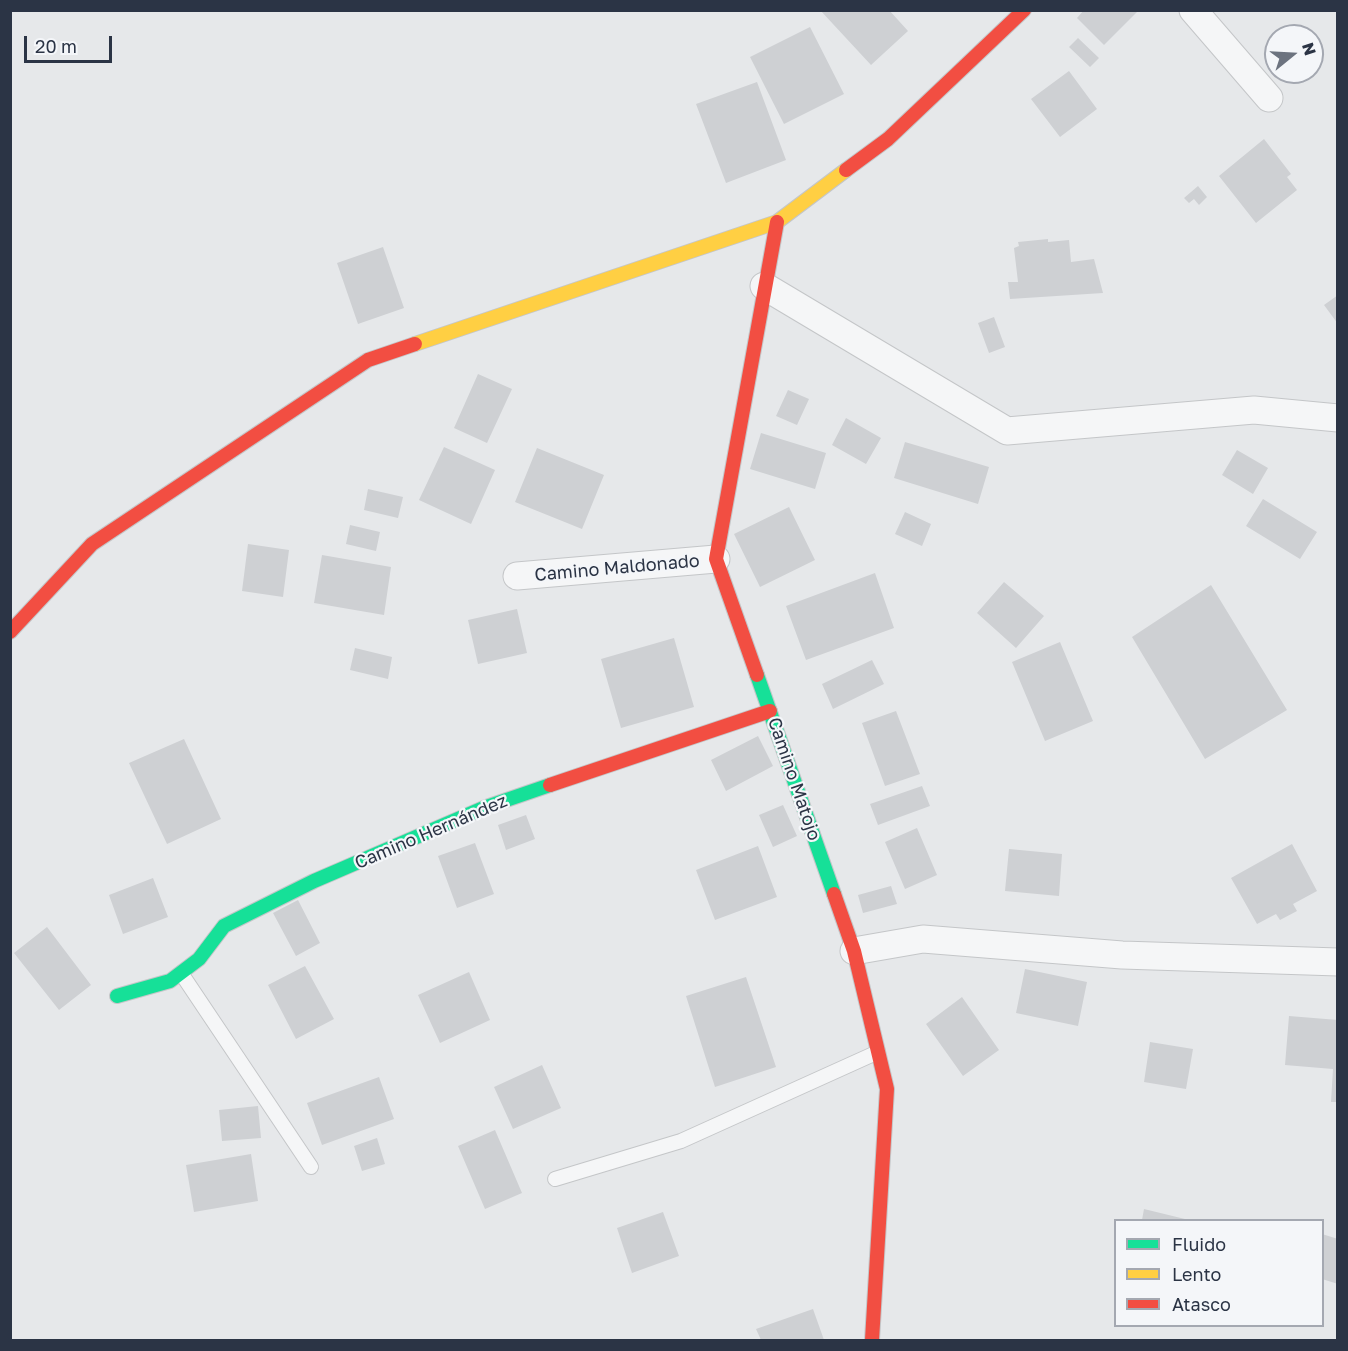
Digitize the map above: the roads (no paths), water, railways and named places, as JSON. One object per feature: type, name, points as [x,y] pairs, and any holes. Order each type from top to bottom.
[{"type":"street","points":[[10,632],[92,544],[368,360],[777,222],[888,139],[1024,10]]},
{"type":"street","points":[[1192,10],[1269,98]]},
{"type":"street","name":"Camino Matojo","points":[[777,222],[716,559],[854,951],[887,1089],[872,1341]]},
{"type":"street","points":[[764,286],[1007,431],[1254,410],[1338,418]]},
{"type":"street","name":"Camino Maldonado","points":[[517,576],[716,559]]},
{"type":"street","name":"Camino Hernández","points":[[117,996],[170,981],[199,959],[224,926],[314,881],[486,807],[770,711]]},
{"type":"street","points":[[854,951],[923,939],[1122,955],[1338,962]]},
{"type":"lane","points":[[181,973],[311,1167]]},
{"type":"lane","points":[[555,1179],[681,1141],[878,1052]]}]
